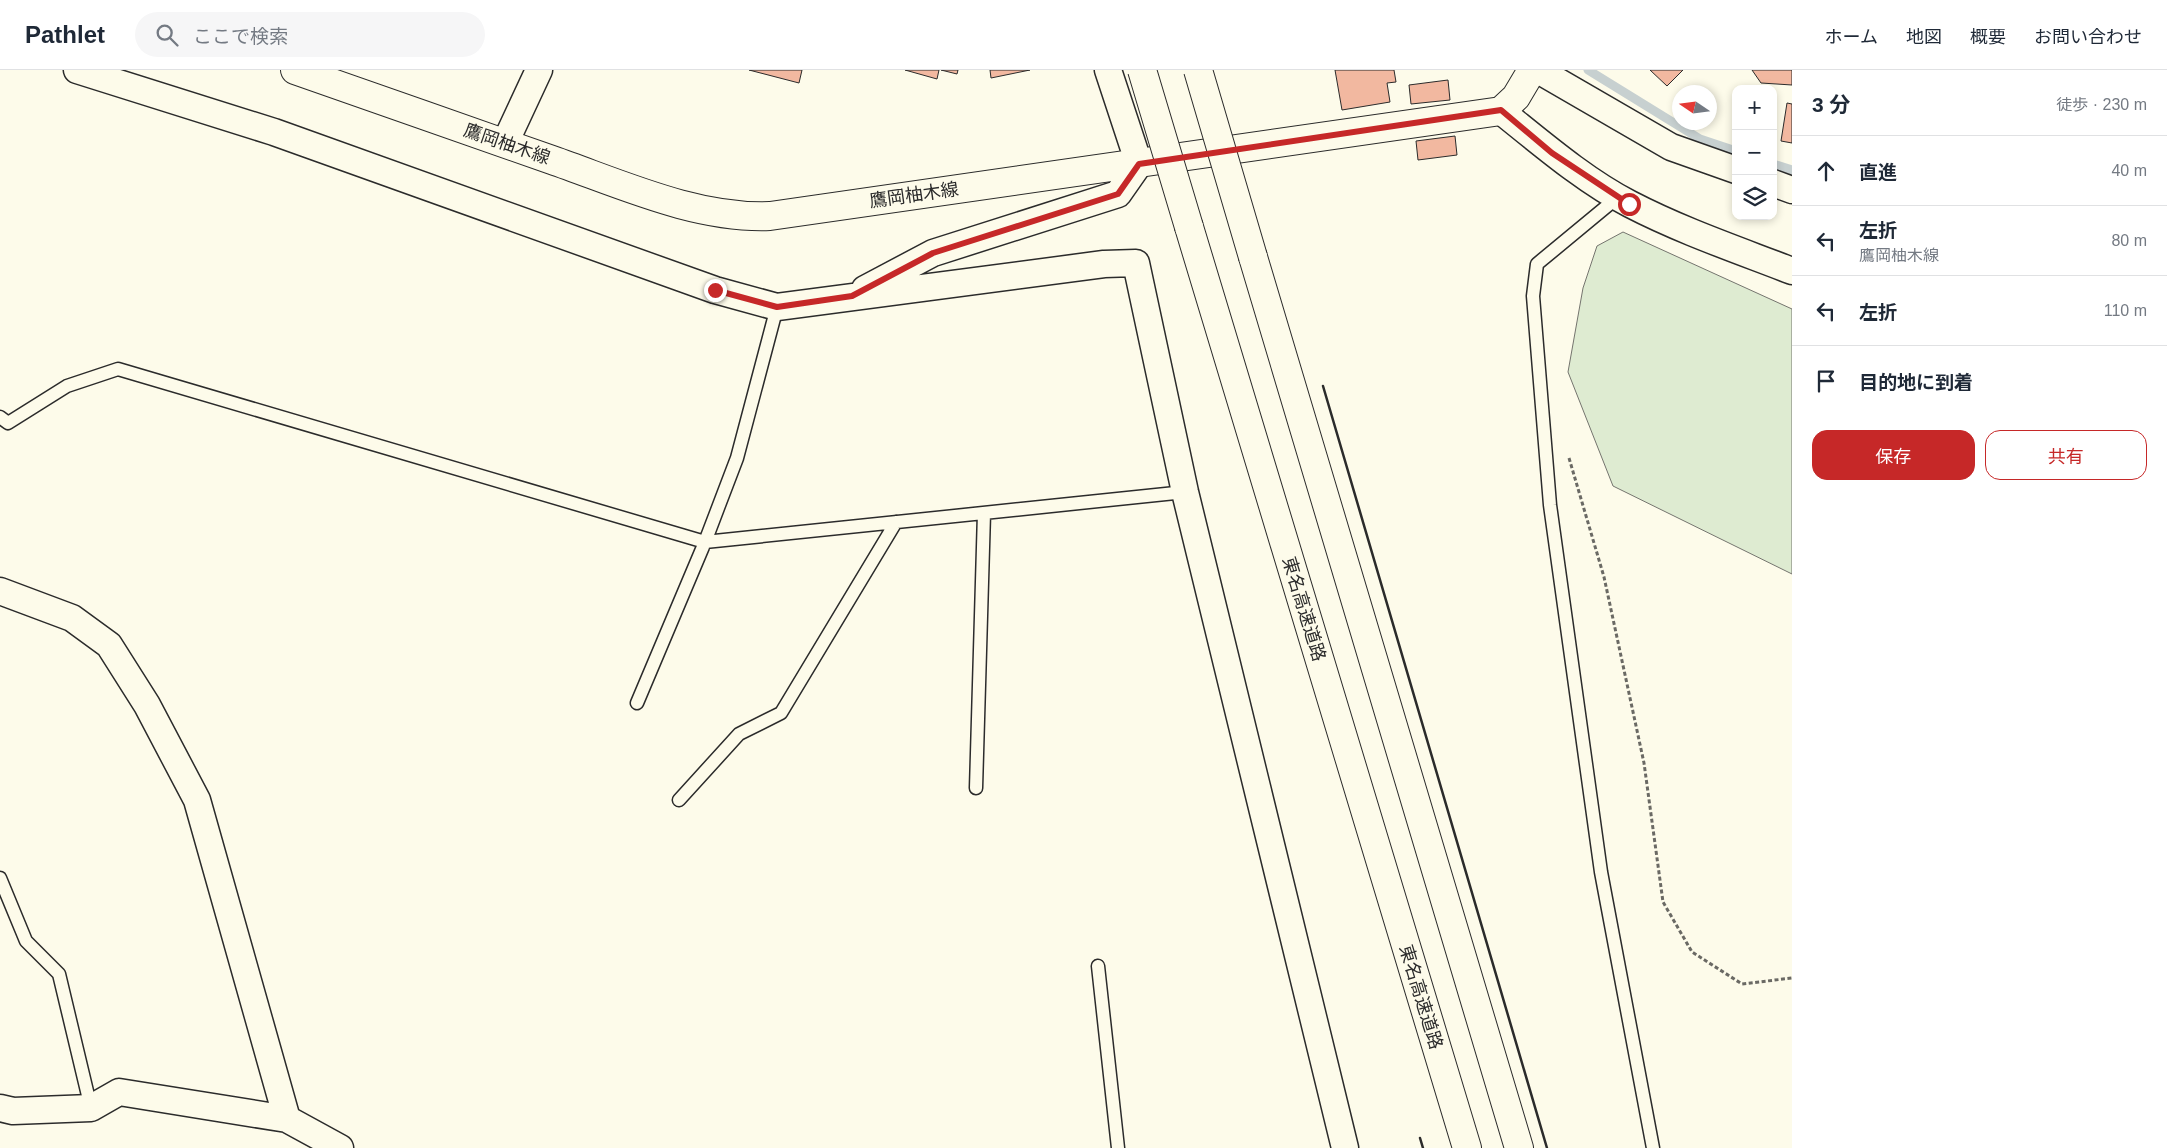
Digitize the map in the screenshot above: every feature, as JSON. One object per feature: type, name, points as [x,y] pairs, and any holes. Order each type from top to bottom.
[{"type":"main road","name":"鷹岡柚木線","points":[[295,70],[644,192],[697,208],[743,217],[770,216],[1139,164],[1501,110]]},
{"type":"main road","name":"東名高速道路","points":[[1142,70],[1467,1148]]},
{"type":"main road","points":[[1198,70],[1519,1148]]},
{"type":"main road","points":[[1501,110],[1516,97],[1532,70]]},
{"type":"street","points":[[76,70],[274,132],[715,290],[777,307],[1104,264],[1136,263],[1185,492],[1345,1148]]},
{"type":"street","points":[[505,143],[539,70]]},
{"type":"street","points":[[852,296],[933,253],[1118,194],[1139,164],[1108,70]]},
{"type":"street","points":[[1538,70],[1671,147],[1732,169]]},
{"type":"street","points":[[1501,110],[1552,153],[1618,197],[1686,230],[1792,271]]},
{"type":"street","points":[[1777,184],[1792,190]]},
{"type":"street","points":[[0,591],[72,618],[109,645],[147,705],[197,800],[287,1119]]},
{"type":"street","points":[[0,1108],[13,1111],[91,1108],[119,1092],[287,1119],[340,1148]]},
{"type":"lane","points":[[1618,197],[1536,264],[1533,296],[1550,505],[1598,852],[1653,1148]]},
{"type":"lane","points":[[637,703],[705,542],[737,458],[777,307]]},
{"type":"lane","points":[[0,417],[8,423],[67,386],[118,369],[705,542],[1185,492]]},
{"type":"lane","points":[[976,788],[984,513]]},
{"type":"lane","points":[[679,800],[739,734],[781,713],[896,522]]},
{"type":"lane","points":[[0,878],[26,941],[59,974],[91,1108]]},
{"type":"lane","points":[[1098,966],[1118,1148]]},
{"type":"path","points":[[1567,453],[1574,469],[1606,586],[1644,763],[1664,902],[1692,952],[1742,984],[1792,978]]},
{"type":"green space","points":[[1623,232],[1792,309],[1792,574],[1613,486],[1568,372],[1583,288],[1597,246]]},
{"type":"building","points":[[749,70],[802,70],[799,83]]},
{"type":"building","points":[[905,70],[939,70],[937,79]]},
{"type":"building","points":[[941,70],[958,70],[957,74]]},
{"type":"building","points":[[990,70],[1030,70],[991,78]]},
{"type":"building","points":[[1335,70],[1394,70],[1396,82],[1387,83],[1390,102],[1342,110]]},
{"type":"building","points":[[1650,70],[1683,70],[1667,86]]},
{"type":"building","points":[[1752,70],[1792,70],[1792,85],[1761,83]]},
{"type":"building","points":[[1448,80],[1450,100],[1411,104],[1409,85]]},
{"type":"building","points":[[1787,103],[1792,104],[1792,143],[1781,141]]},
{"type":"building","points":[[1455,136],[1457,155],[1418,160],[1416,141]]},
{"type":"waterway","points":[[1588,70],[1700,139],[1732,150]]},
{"type":"waterway","points":[[1777,165],[1792,170]]},
{"type":"wall","points":[[1323,386],[1547,1148]]},
{"type":"wall","points":[[1420,1138],[1423,1148]]},
{"type":"route","points":[[715,290],[777,307],[852,296],[933,253],[1118,194],[1139,164],[1501,110],[1552,153],[1629,204]]}]
